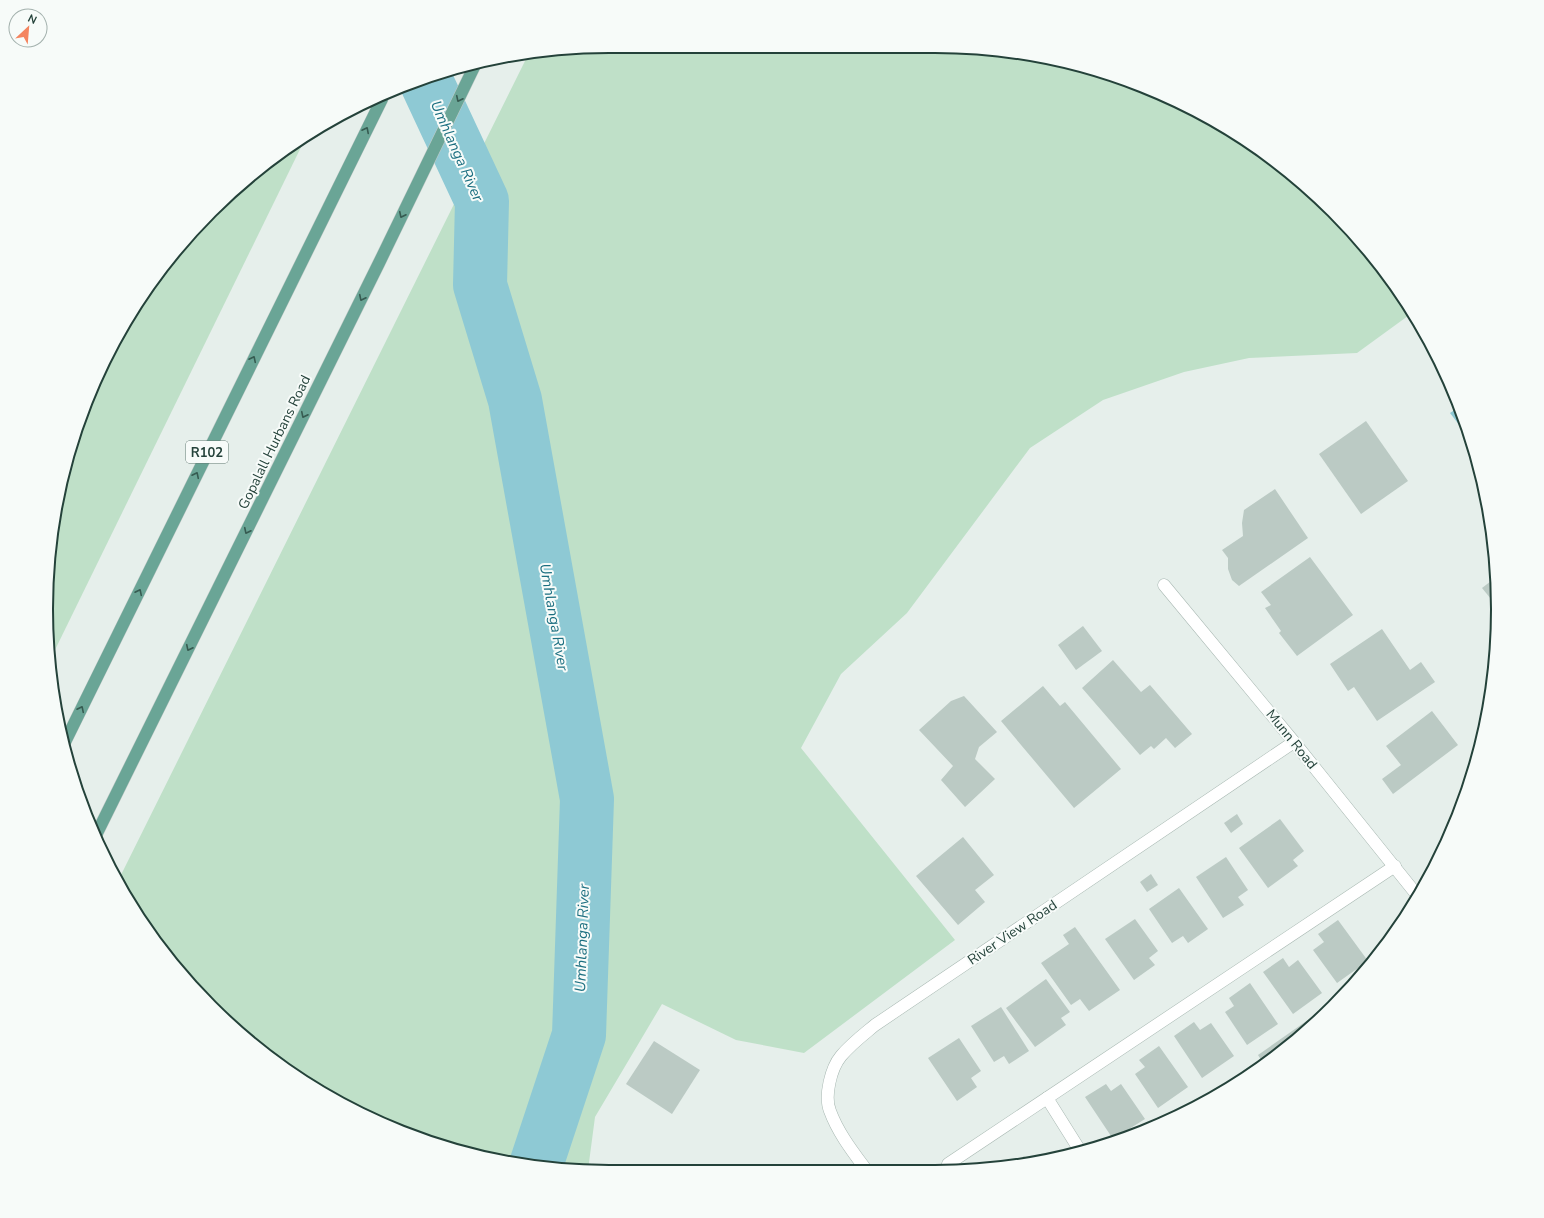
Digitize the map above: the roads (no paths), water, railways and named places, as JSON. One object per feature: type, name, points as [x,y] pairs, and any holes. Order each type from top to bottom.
[{"type":"main road","name":"Gopalall Hurbans Road","points":[[99,831],[473,70]]},
{"type":"main road","name":"R102","points":[[68,736],[380,102]]},
{"type":"street","name":"Munn Road","points":[[1164,585],[1294,742],[1414,891]]},
{"type":"street","name":"River View Road","points":[[863,1165],[846,1142],[830,1110],[828,1088],[832,1073],[840,1057],[851,1044],[882,1020],[1294,742]]},
{"type":"street","points":[[948,1164],[1395,866]]},
{"type":"street","points":[[1047,1098],[1077,1146]]},
{"type":"water","points":[[1454,410],[1459,425],[1450,413]]},
{"type":"waterway","name":"Umhlanga River","points":[[427,84],[482,201],[480,285],[515,400],[587,799],[579,1035],[538,1160]]}]
